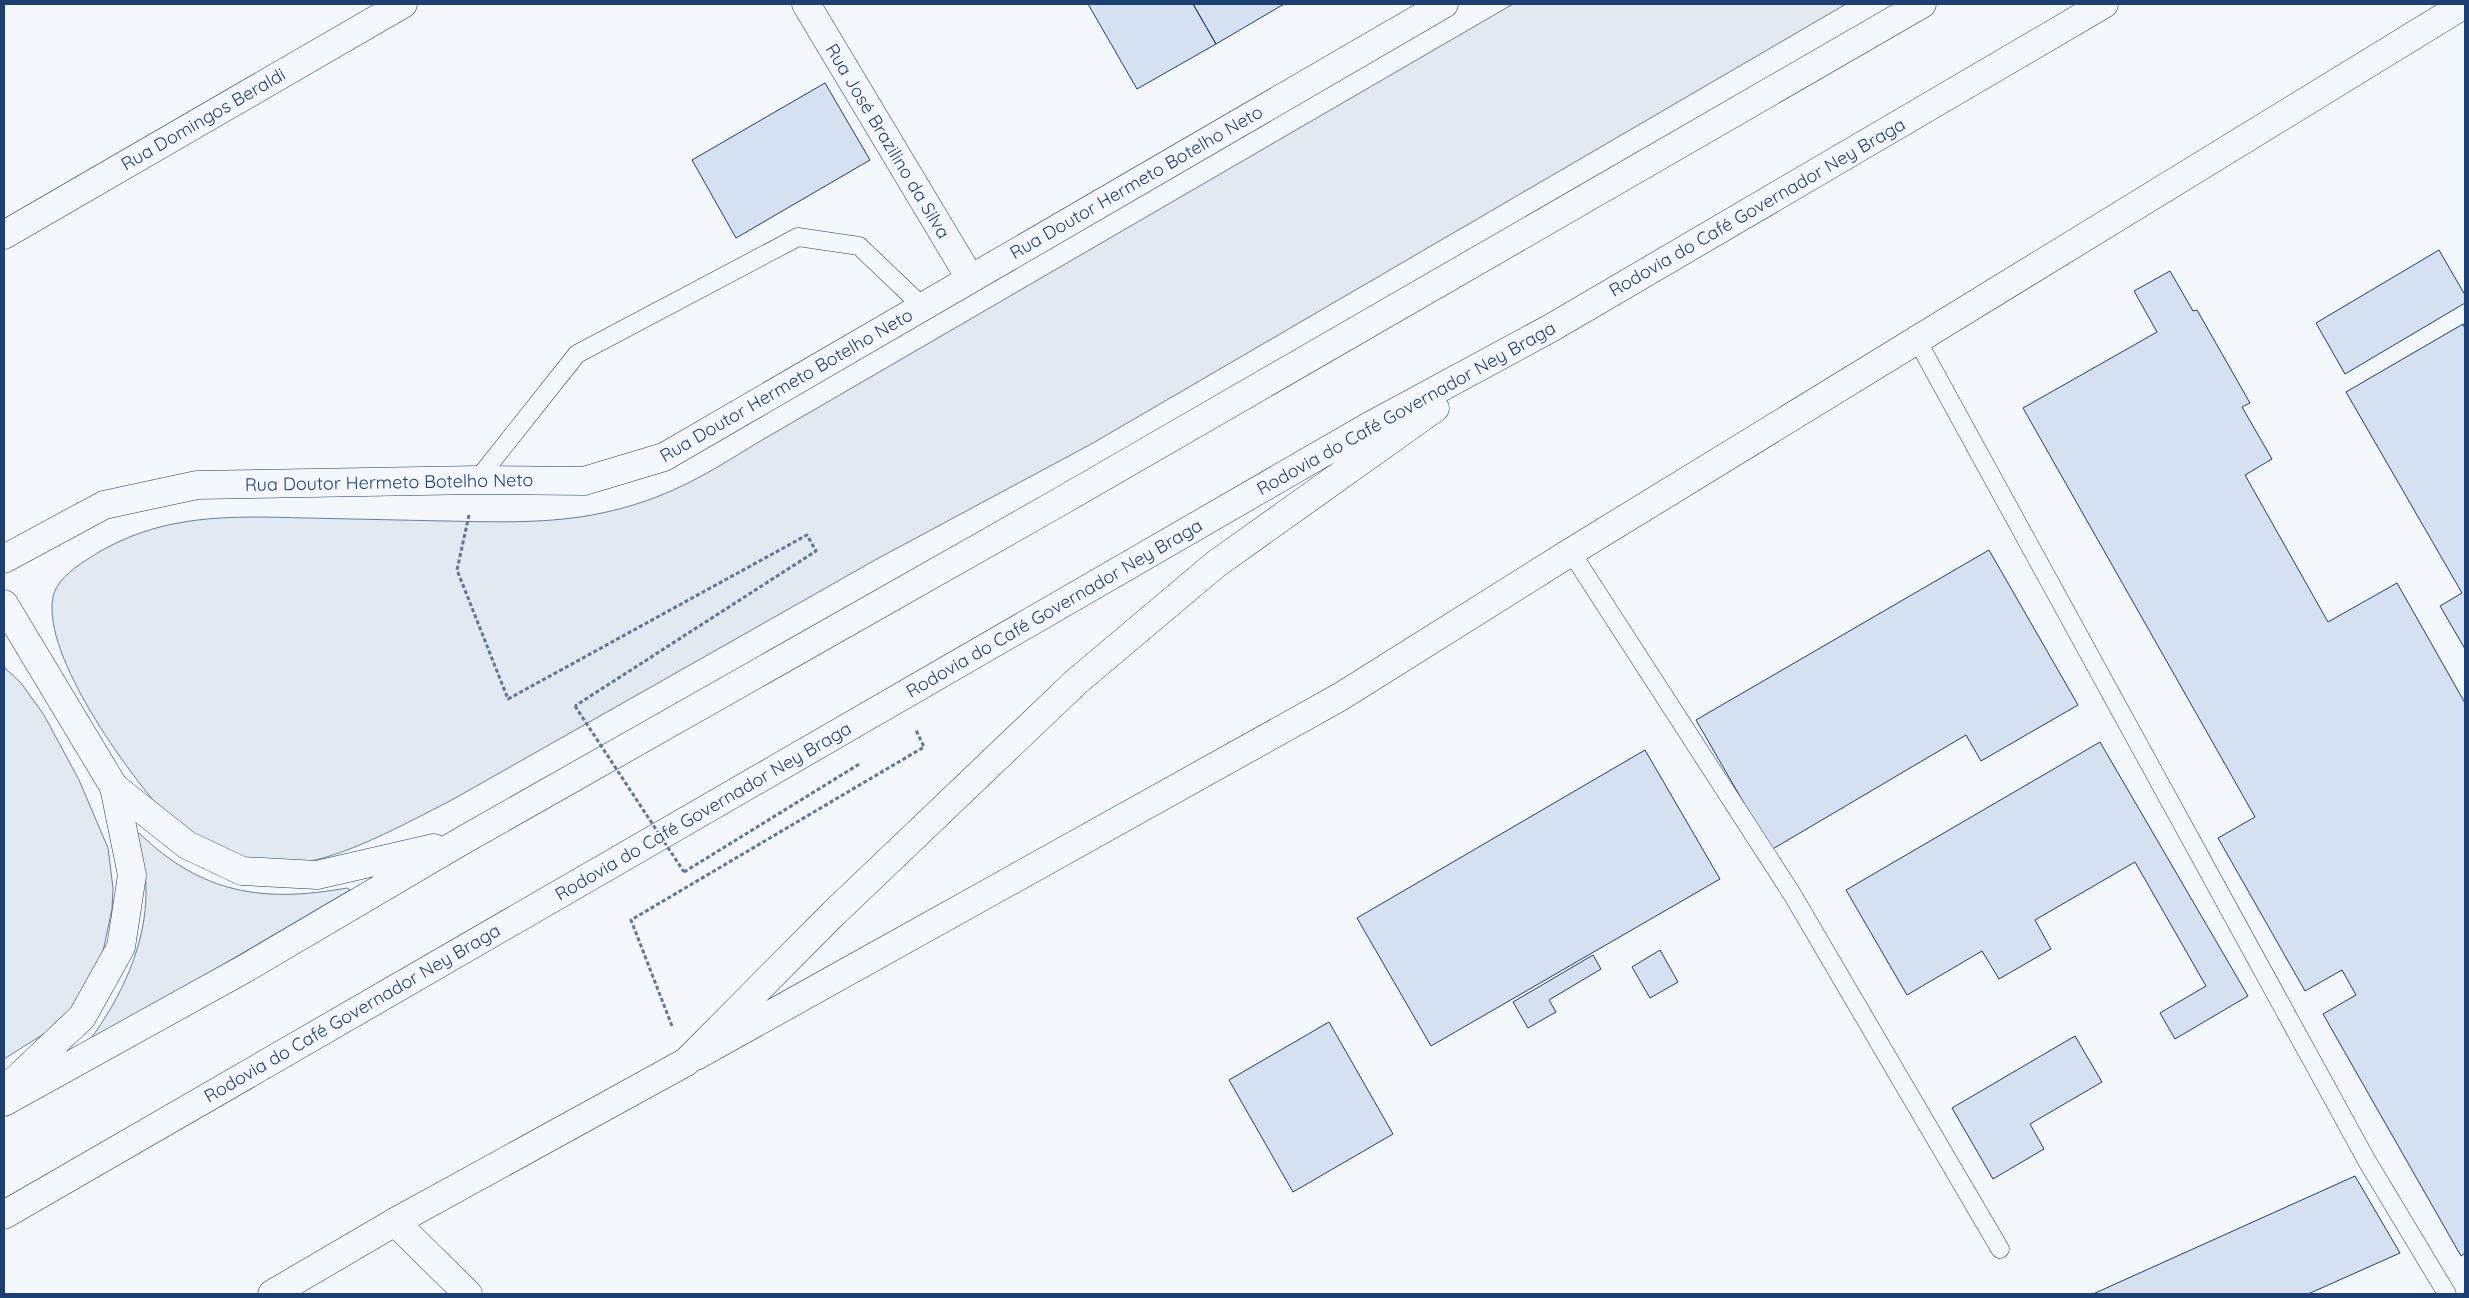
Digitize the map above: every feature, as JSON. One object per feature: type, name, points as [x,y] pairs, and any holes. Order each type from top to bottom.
[{"type":"main road","name":"Rua Domingos Beraldi","points":[[4,235],[402,4]]},
{"type":"main road","name":"Rua José Brazilino da Silva","points":[[806,4],[970,278]]},
{"type":"main road","name":"Rua Doutor Hermeto Botelho Neto","points":[[4,559],[104,505],[197,485],[584,480],[664,457],[1444,4]]},
{"type":"main road","points":[[4,1102],[246,968],[460,842],[1056,504],[1922,4]]},
{"type":"main road","name":"Rodovia do Café Governador Ney Braga","points":[[4,1215],[1366,428],[1551,328],[2104,4]]},
{"type":"main road","points":[[272,1294],[396,1222],[1340,698],[1571,552],[2465,4]]},
{"type":"main road","points":[[686,1062],[834,913],[1076,682],[1201,576],[1332,479],[1551,328]]},
{"type":"main road","points":[[4,604],[114,787],[132,876],[121,947],[82,1018],[4,1091]]},
{"type":"main road","points":[[114,787],[186,845],[242,871],[317,875],[460,842]]},
{"type":"main road","points":[[396,1222],[468,1294]]},
{"type":"lane","points":[[476,480],[577,354],[798,237],[859,246],[923,307]]},
{"type":"lane","points":[[1917,340],[2367,1161],[2447,1294]]},
{"type":"lane","points":[[1571,552],[1792,894],[2000,1249]]},
{"type":"path","points":[[476,480],[457,570],[508,699],[807,535],[816,551],[575,706],[684,872],[866,760]]},
{"type":"path","points":[[686,1062],[631,920],[924,747],[916,730],[907,735]]},
{"type":"shaded area","points":[[1513,4],[1846,4],[1093,443],[875,560],[450,801],[394,830],[331,856],[292,864],[261,862],[227,854],[210,846],[183,828],[158,806],[124,763],[86,704],[70,673],[58,644],[52,616],[56,587],[75,568],[117,543],[143,532],[169,525],[223,518],[278,517],[504,522],[544,521],[602,513],[624,508],[664,494],[719,466]]},
{"type":"shaded area","points":[[4,667],[21,683],[44,715],[79,780],[108,848],[113,888],[112,909],[102,956],[69,1012],[50,1030],[4,1059]]},
{"type":"shaded area","points":[[139,833],[186,869],[210,881],[235,889],[261,893],[288,894],[347,888],[350,890],[91,1042],[89,1041],[112,1007],[130,970],[142,930],[146,882],[136,836]]},
{"type":"building","points":[[1088,4],[1193,4],[1216,44],[1137,89]]},
{"type":"building","points":[[1193,4],[1284,4],[1216,44]]},
{"type":"building","points":[[825,83],[870,160],[736,238],[692,160]]},
{"type":"building","points":[[2439,250],[2465,295],[2465,303],[2345,374],[2316,323]]},
{"type":"building","points":[[2170,271],[2193,311],[2197,310],[2250,403],[2242,407],[2272,459],[2245,475],[2328,622],[2397,583],[2465,703],[2465,1253],[2461,1256],[2323,1014],[2356,995],[2342,970],[2305,991],[2218,838],[2255,817],[2023,408],[2157,332],[2134,291]]},
{"type":"building","points":[[2463,324],[2465,329],[2465,649],[2440,606],[2462,593],[2346,392]]},
{"type":"building","points":[[1989,550],[2078,705],[1981,761],[1966,735],[1771,850],[1696,720]]},
{"type":"building","points":[[2100,742],[2248,996],[2175,1039],[2160,1013],[2206,986],[2135,862],[2035,920],[2051,949],[1999,979],[1982,951],[1907,995],[1846,890]]},
{"type":"building","points":[[1645,750],[1720,879],[1431,1046],[1357,918]]},
{"type":"building","points":[[1660,950],[1678,982],[1650,998],[1632,967]]},
{"type":"building","points":[[1593,955],[1601,969],[1549,1000],[1556,1012],[1528,1028],[1513,1002]]},
{"type":"building","points":[[1329,1022],[1393,1134],[1293,1192],[1229,1080]]},
{"type":"building","points":[[2075,1036],[2102,1082],[2030,1124],[2044,1149],[1993,1179],[1952,1108]]},
{"type":"building","points":[[2355,1176],[2400,1253],[2308,1294],[2093,1294]]}]
